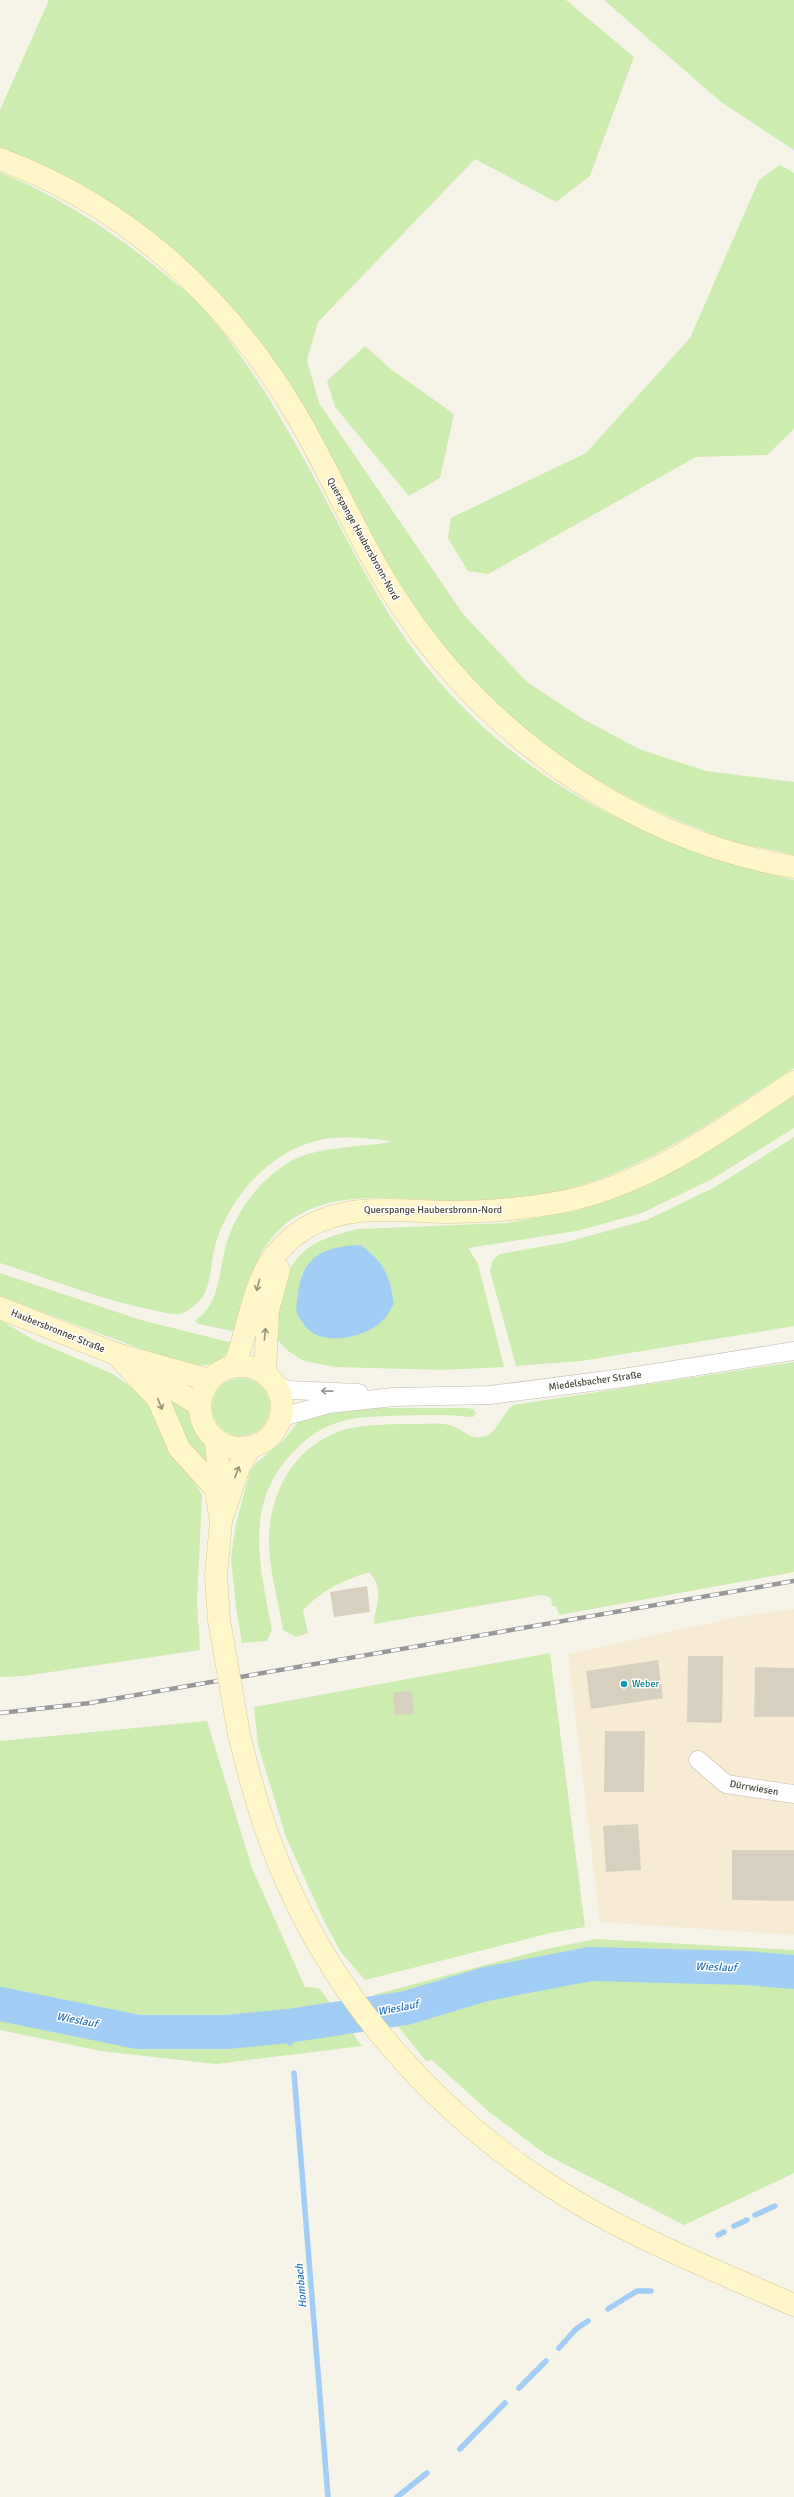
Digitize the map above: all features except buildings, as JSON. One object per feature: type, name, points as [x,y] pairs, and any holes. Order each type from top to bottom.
[{"type":"main road","name":"Querspange Haubersbronn-Nord","points":[[0,159],[62,185],[131,228],[195,284],[225,315],[248,345],[296,415],[383,579],[435,654],[492,714],[528,745],[567,774],[649,820],[692,838],[736,853],[794,867]]},
{"type":"main road","name":"Querspange Haubersbronn-Nord","points":[[234,1366],[260,1277],[273,1258],[289,1242],[303,1230],[321,1220],[363,1210],[448,1212],[516,1209],[562,1202],[611,1188],[656,1168],[697,1145],[794,1082]]},
{"type":"main road","points":[[271,1379],[250,1366],[234,1366],[221,1371],[210,1380],[203,1392],[200,1405],[201,1419],[207,1431],[216,1441],[226,1446],[248,1449],[270,1438],[282,1417],[282,1396],[271,1379],[265,1341],[268,1310],[273,1288],[289,1242]]},
{"type":"main road","name":"Haubersbronner Straße","points":[[0,1308],[116,1354]]},
{"type":"main road","points":[[116,1354],[210,1380]]},
{"type":"main road","points":[[116,1354],[200,1405]]},
{"type":"main road","points":[[116,1354],[158,1399],[179,1448],[216,1489]]},
{"type":"main road","points":[[216,1441],[218,1465],[216,1489],[221,1522]]},
{"type":"main road","points":[[248,1449],[239,1467],[221,1522],[216,1575],[219,1620],[239,1734],[254,1792],[288,1886],[335,1971],[379,2032],[409,2068],[452,2110],[496,2147],[550,2186],[604,2218],[676,2253],[794,2306]]},
{"type":"street","name":"Miedelsbacher Straße","points":[[394,1397],[490,1395],[623,1378],[794,1351]]},
{"type":"street","points":[[271,1379],[289,1390],[346,1391],[394,1397]]},
{"type":"street","points":[[282,1417],[329,1404],[394,1397]]},
{"type":"street","name":"Dürrwiesen","points":[[698,1760],[726,1784],[794,1794]]},
{"type":"shaded area","points":[[794,1609],[794,1935],[600,1922],[568,1654],[742,1616]]},
{"type":"green space","points":[[49,0],[566,0],[634,57],[590,176],[556,202],[475,159],[318,322],[307,360],[319,403],[463,614],[527,682],[583,719],[639,749],[706,771],[794,782],[794,855],[729,840],[652,809],[613,789],[577,767],[511,716],[480,687],[422,622],[234,311],[0,148],[0,110]]},
{"type":"green space","points":[[604,0],[794,0],[794,150],[721,102]]},
{"type":"green space","points":[[780,165],[794,173],[794,429],[767,455],[696,457],[488,574],[468,571],[448,538],[451,518],[586,453],[690,338],[759,180]]},
{"type":"green space","points":[[0,172],[67,205],[109,232],[149,261],[193,297],[206,310],[227,337],[275,409],[300,451],[358,561],[407,641],[444,687],[485,729],[530,765],[578,796],[629,824],[682,846],[737,865],[794,880],[794,1068],[684,1139],[626,1169],[595,1181],[564,1190],[509,1199],[486,1201],[447,1201],[388,1198],[358,1199],[330,1203],[304,1212],[281,1228],[262,1252],[250,1280],[237,1332],[198,1324],[195,1321],[210,1305],[217,1287],[230,1233],[235,1221],[257,1189],[276,1171],[295,1159],[305,1155],[326,1150],[380,1144],[391,1141],[364,1138],[319,1140],[284,1154],[269,1165],[242,1192],[232,1208],[216,1242],[209,1281],[205,1293],[198,1302],[184,1313],[174,1314],[114,1301],[0,1263]]},
{"type":"green space","points":[[365,346],[392,370],[454,414],[440,478],[409,496],[335,407],[327,381]]},
{"type":"green space","points":[[794,1093],[794,1128],[712,1179],[642,1213],[577,1231],[468,1248],[478,1264],[504,1367],[443,1370],[335,1367],[304,1361],[288,1351],[273,1335],[282,1293],[293,1264],[303,1253],[316,1243],[358,1229],[506,1223],[576,1211],[649,1185],[719,1144]]},
{"type":"green space","points":[[794,1137],[794,1326],[581,1361],[516,1366],[490,1271],[493,1260],[500,1254],[567,1242],[647,1220],[715,1187]]},
{"type":"green space","points":[[0,1273],[141,1320],[233,1343],[228,1352],[221,1359],[211,1364],[198,1366],[141,1349],[0,1296]]},
{"type":"green space","points":[[0,1320],[34,1340],[113,1374],[130,1386],[146,1401],[166,1442],[192,1478],[202,1495],[197,1602],[200,1650],[24,1676],[0,1677]]},
{"type":"green space","points":[[794,1362],[794,1572],[559,1615],[556,1606],[552,1606],[551,1598],[542,1595],[374,1624],[378,1603],[378,1591],[374,1578],[369,1572],[334,1586],[318,1596],[303,1610],[308,1633],[296,1637],[283,1630],[269,1546],[273,1509],[278,1492],[286,1476],[296,1462],[308,1450],[323,1439],[348,1429],[390,1424],[451,1425],[468,1435],[479,1438],[492,1432],[513,1405]]},
{"type":"green space","points":[[241,1378],[257,1383],[265,1391],[270,1407],[265,1423],[257,1431],[241,1436],[225,1431],[217,1423],[212,1407],[217,1391],[225,1383]]},
{"type":"green space","points":[[169,1391],[185,1405],[206,1449],[209,1465],[194,1454],[167,1403]]},
{"type":"green space","points":[[352,1408],[467,1408],[473,1409],[476,1413],[473,1417],[446,1415],[402,1415],[349,1419],[324,1428],[295,1450],[278,1471],[267,1492],[261,1514],[259,1536],[260,1559],[272,1630],[267,1641],[242,1643],[236,1607],[231,1559],[235,1528],[250,1471],[256,1463],[283,1441],[298,1422],[309,1415]]},
{"type":"green space","points":[[550,1653],[585,1927],[550,1933],[365,1980],[340,1951],[323,1919],[286,1837],[258,1745],[254,1707]]},
{"type":"green space","points":[[207,1721],[252,1868],[305,1987],[319,1988],[362,2046],[216,2064],[101,2051],[0,2030],[0,1741]]},
{"type":"green space","points":[[596,1939],[794,1950],[794,2173],[684,2225],[545,2154],[488,2111],[432,2060],[426,2061],[373,1995],[546,1949]]},
{"type":"water","points":[[361,1245],[369,1251],[384,1270],[390,1284],[394,1303],[385,1318],[369,1330],[348,1337],[327,1338],[317,1335],[308,1329],[297,1314],[297,1300],[300,1282],[304,1271],[310,1262],[326,1251],[348,1246]]},
{"type":"waterway","name":"Wieslauf","points":[[0,2004],[138,2032],[227,2032],[288,2026],[406,2008],[486,1984],[590,1964],[746,1968],[794,1972]]},
{"type":"waterway","name":"Hombach","points":[[288,2026],[290,2043]]},
{"type":"waterway","name":"Hombach","points":[[294,2073],[328,2497]]},
{"type":"waterway","points":[[755,2215],[775,2206]]},
{"type":"waterway","points":[[734,2226],[747,2220]]},
{"type":"waterway","points":[[718,2235],[724,2232]]},
{"type":"waterway","points":[[608,2309],[637,2291],[651,2291]]},
{"type":"waterway","points":[[559,2348],[576,2329],[588,2321]]},
{"type":"waterway","points":[[519,2388],[546,2361]]},
{"type":"waterway","points":[[460,2449],[505,2403]]},
{"type":"waterway","points":[[397,2497],[427,2473]]},
{"type":"railway","points":[[0,1713],[90,1703],[794,1581]]},
{"type":"place","name":"Weber","points":[[624,1684]]}]
